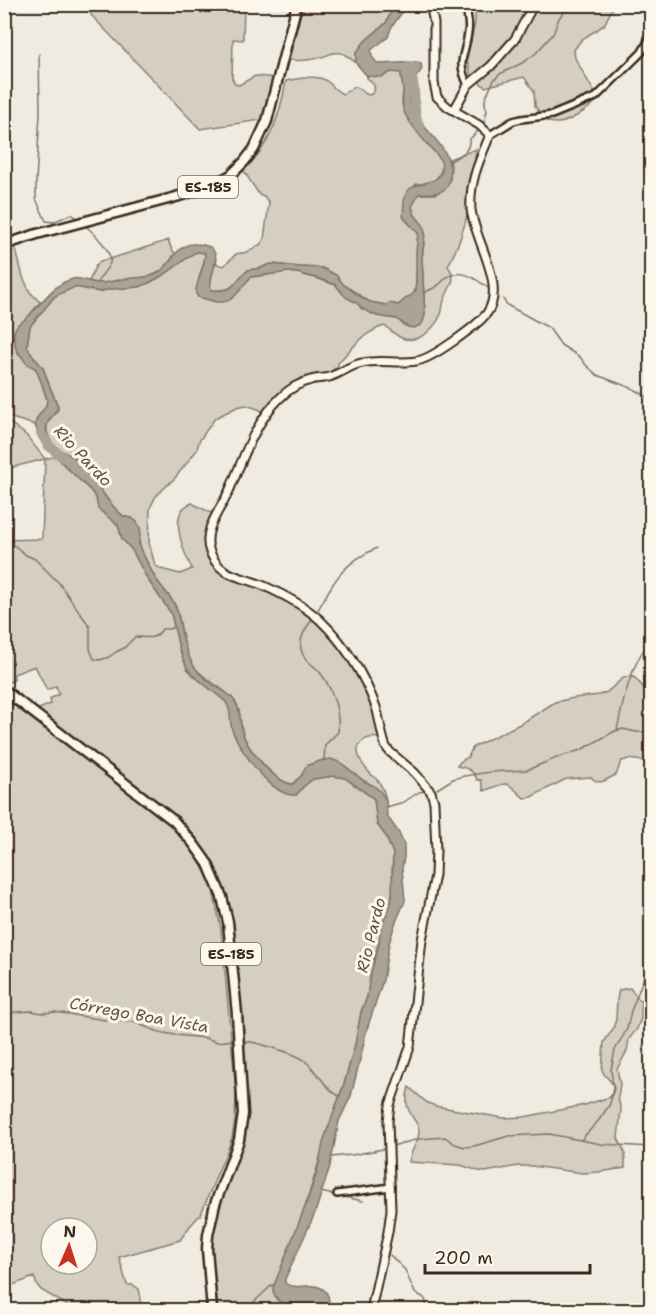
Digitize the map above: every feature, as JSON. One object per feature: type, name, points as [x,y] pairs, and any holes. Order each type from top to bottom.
[{"type":"main road","name":"ES-185","points":[[4,244],[176,197],[211,186],[231,176],[254,149],[267,121],[297,4]]},
{"type":"main road","name":"ES-185","points":[[4,690],[174,821],[208,864],[218,883],[228,922],[237,1014],[243,1114],[239,1140],[215,1204],[208,1235],[212,1311]]},
{"type":"street","points":[[429,4],[434,28],[433,71],[437,97],[484,130]]},
{"type":"street","points":[[465,4],[469,31],[462,66],[468,85]]},
{"type":"street","points":[[454,110],[468,85],[491,66],[515,39],[534,4]]},
{"type":"street","points":[[484,130],[521,118],[552,115],[596,98],[636,59],[651,34]]},
{"type":"street","points":[[371,1311],[391,1210],[388,1121],[390,1105],[410,1047],[422,940],[435,875],[433,796],[428,786],[415,772],[386,747],[368,688],[352,660],[321,621],[299,605],[262,585],[225,572],[214,559],[208,547],[208,541],[211,525],[252,439],[273,406],[289,390],[305,381],[332,376],[362,363],[421,360],[436,353],[486,315],[493,296],[493,283],[471,210],[473,177],[484,130]]},
{"type":"street","points":[[338,1194],[391,1187]]},
{"type":"shaded area","points":[[87,5],[244,5],[243,40],[233,39],[232,78],[235,84],[239,85],[255,76],[277,78],[268,119],[200,129],[91,15]]},
{"type":"shaded area","points":[[303,5],[394,5],[386,23],[365,41],[356,53],[356,63],[338,53],[310,60],[289,60]]},
{"type":"shaded area","points":[[394,5],[407,5],[391,28],[388,37],[371,50],[372,57],[378,64],[418,62],[421,64],[422,69],[410,91],[411,107],[443,149],[450,169],[449,183],[446,188],[434,193],[418,194],[412,207],[425,233],[422,259],[425,315],[421,325],[414,328],[408,327],[397,319],[377,316],[347,298],[336,285],[297,273],[251,277],[235,296],[227,301],[216,302],[198,297],[196,289],[205,253],[198,252],[165,274],[139,287],[100,292],[75,287],[55,296],[30,326],[27,346],[43,368],[58,406],[46,429],[50,440],[57,448],[81,462],[108,501],[123,516],[134,519],[138,524],[139,547],[154,576],[176,607],[191,661],[203,676],[234,700],[238,708],[243,735],[257,757],[279,778],[286,783],[293,784],[308,765],[331,759],[341,763],[380,791],[386,800],[387,816],[404,845],[402,868],[405,901],[389,943],[383,980],[365,1035],[351,1096],[339,1121],[330,1166],[315,1213],[285,1279],[285,1283],[290,1285],[322,1288],[328,1296],[329,1306],[327,1310],[297,1310],[291,1303],[284,1305],[280,1302],[273,1288],[317,1172],[324,1139],[355,1045],[379,944],[381,925],[392,898],[393,853],[377,824],[374,799],[345,778],[334,776],[313,779],[296,795],[287,794],[267,781],[249,760],[232,729],[226,702],[187,668],[179,648],[171,613],[148,580],[132,550],[122,539],[118,525],[98,509],[96,498],[91,491],[61,462],[39,436],[35,425],[47,400],[36,369],[26,363],[16,349],[14,331],[18,324],[61,284],[77,278],[103,283],[154,275],[165,267],[183,247],[196,244],[210,247],[216,256],[211,290],[226,290],[248,270],[270,264],[322,268],[336,275],[343,284],[370,302],[398,305],[412,295],[416,290],[418,233],[404,218],[405,197],[411,188],[430,182],[440,175],[441,162],[407,118],[402,103],[401,73],[391,72],[382,77],[367,76],[356,63],[356,53],[365,41],[386,23]]},
{"type":"shaded area","points":[[475,5],[614,5],[604,25],[581,40],[574,50],[575,58],[598,99],[572,118],[561,123],[554,123],[546,121],[535,106],[534,91],[524,77],[485,87],[471,75],[466,56],[475,23]]},
{"type":"shaded area","points":[[398,71],[401,73],[402,104],[405,114],[442,163],[441,171],[435,181],[416,184],[404,218],[418,233],[414,293],[398,305],[370,302],[343,284],[336,275],[322,268],[275,264],[248,270],[226,290],[211,290],[210,284],[216,259],[217,264],[224,266],[236,254],[247,252],[261,244],[264,239],[269,203],[264,196],[260,196],[243,170],[267,141],[281,106],[286,81],[307,77],[319,78],[324,79],[343,94],[357,87],[370,95],[375,88],[367,76]]},
{"type":"shaded area","points":[[476,149],[471,195],[465,223],[448,266],[453,276],[452,284],[443,303],[441,314],[431,329],[417,338],[405,339],[385,326],[378,328],[359,341],[338,363],[338,366],[327,374],[299,382],[267,414],[246,405],[215,418],[199,441],[197,450],[175,478],[156,496],[150,508],[149,543],[155,565],[180,574],[192,569],[179,533],[180,514],[184,507],[192,503],[215,515],[212,543],[217,559],[222,565],[239,576],[263,582],[280,590],[315,611],[348,648],[369,681],[377,699],[386,740],[365,739],[360,744],[358,752],[361,761],[379,782],[386,800],[374,786],[341,763],[323,760],[305,768],[302,775],[292,784],[285,782],[263,765],[251,748],[243,734],[236,703],[227,693],[200,673],[190,661],[176,607],[147,563],[132,518],[125,517],[115,509],[83,464],[55,447],[51,442],[47,424],[58,410],[58,406],[43,368],[27,346],[30,326],[55,296],[67,290],[75,287],[100,292],[139,287],[165,274],[198,252],[205,253],[197,286],[198,297],[225,301],[251,277],[297,273],[336,285],[342,293],[362,309],[377,316],[397,319],[405,326],[425,315],[422,259],[425,233],[412,207],[418,194],[436,194],[450,179],[449,159]]},
{"type":"shaded area","points":[[169,240],[170,247],[175,253],[167,265],[156,274],[103,283],[89,281],[100,261]]},
{"type":"shaded area","points":[[15,246],[23,277],[30,292],[40,302],[14,331],[18,353],[36,369],[47,400],[35,425],[5,416],[5,249]]},
{"type":"shaded area","points":[[5,419],[26,435],[45,459],[5,469]]},
{"type":"shaded area","points":[[57,456],[91,491],[99,509],[118,525],[122,539],[132,550],[148,580],[171,613],[179,648],[187,668],[226,702],[230,709],[235,736],[264,778],[280,791],[296,795],[313,779],[334,776],[345,778],[374,799],[377,824],[393,853],[391,901],[374,958],[355,1045],[305,1207],[273,1291],[277,1300],[291,1303],[297,1310],[215,1310],[208,1234],[242,1131],[225,896],[214,867],[198,841],[171,812],[76,743],[36,710],[51,704],[50,699],[59,694],[56,686],[47,690],[35,666],[14,674],[14,680],[5,684],[4,540],[42,539],[45,459]]},
{"type":"shaded area","points":[[630,676],[651,694],[651,747],[643,761],[628,759],[622,761],[616,775],[600,782],[591,777],[566,779],[531,797],[524,798],[506,784],[484,791],[481,780],[477,780],[470,770],[457,766],[468,757],[473,747],[522,723],[555,702],[599,695],[607,692],[623,678]]},
{"type":"shaded area","points":[[4,698],[162,818],[184,838],[197,857],[212,885],[221,929],[236,1092],[232,1138],[201,1214],[180,1240],[119,1257],[127,1285],[133,1285],[139,1289],[140,1310],[75,1310],[41,1290],[34,1277],[5,1288]]},
{"type":"shaded area","points":[[630,988],[641,1002],[641,1018],[637,1029],[629,1039],[627,1051],[617,1069],[620,1084],[618,1098],[621,1110],[618,1138],[625,1153],[625,1168],[582,1173],[518,1166],[485,1172],[460,1165],[409,1162],[419,1131],[408,1107],[409,1087],[426,1102],[435,1106],[503,1118],[524,1117],[585,1105],[610,1097],[614,1089],[602,1070],[604,1042],[613,1029],[616,1019],[619,990]]},
{"type":"waterway","points":[[484,124],[487,110],[485,99],[494,80],[500,74],[535,54],[553,34],[559,18],[574,4]]},
{"type":"waterway","points":[[39,54],[40,113],[36,199],[46,221],[53,222],[72,214],[77,219]]},
{"type":"waterway","name":"Rio Pardo","points":[[408,70],[413,84],[415,113],[420,127]]},
{"type":"waterway","points":[[449,162],[465,152],[470,139],[479,130]]},
{"type":"waterway","points":[[87,227],[103,244],[110,259],[109,266],[97,283]]},
{"type":"waterway","points":[[423,293],[436,287],[453,274],[470,276],[491,290]]},
{"type":"waterway","points":[[503,299],[507,305],[549,328],[561,345],[580,357],[597,375],[634,389],[652,400]]},
{"type":"waterway","points":[[4,348],[11,347],[10,340],[13,336]]},
{"type":"waterway","name":"Rio Pardo","points":[[41,433],[48,445],[64,458]]},
{"type":"waterway","points":[[4,545],[15,546],[35,559],[59,583],[90,627],[90,649],[94,659],[109,657],[124,648],[135,637],[154,637],[162,629],[174,627]]},
{"type":"waterway","points":[[318,610],[341,573],[356,559],[377,548]]},
{"type":"waterway","points":[[313,618],[302,636],[302,652],[327,683],[338,716],[338,732],[325,745],[324,761]]},
{"type":"waterway","points":[[617,730],[633,670],[645,648],[652,641]]},
{"type":"waterway","points":[[437,789],[453,779],[464,776],[527,770],[581,750],[615,731],[623,729],[643,732],[652,724]]},
{"type":"waterway","points":[[386,807],[404,802],[419,792],[426,791]]},
{"type":"waterway","points":[[581,1140],[610,1104],[613,1087],[611,1070],[615,1050],[627,1029],[631,1011],[652,956]]},
{"type":"waterway","name":"Córrego Boa Vista","points":[[4,1015],[32,1011],[55,1012],[133,1022],[159,1032],[205,1038],[217,1042],[234,1040]]},
{"type":"waterway","name":"Córrego Boa Vista","points":[[244,1041],[275,1048],[304,1060],[340,1097]]},
{"type":"waterway","points":[[392,1146],[419,1139],[445,1137],[465,1147],[509,1136],[549,1134],[601,1144],[652,1147]]},
{"type":"waterway","points":[[331,1157],[383,1149]]},
{"type":"waterway","points":[[320,1192],[335,1195]]},
{"type":"waterway","points":[[340,1196],[363,1201]]},
{"type":"waterway","points":[[390,1255],[405,1270],[415,1293],[425,1299],[427,1310]]},
{"type":"waterway","points":[[233,1310],[253,1303],[274,1285]]}]
